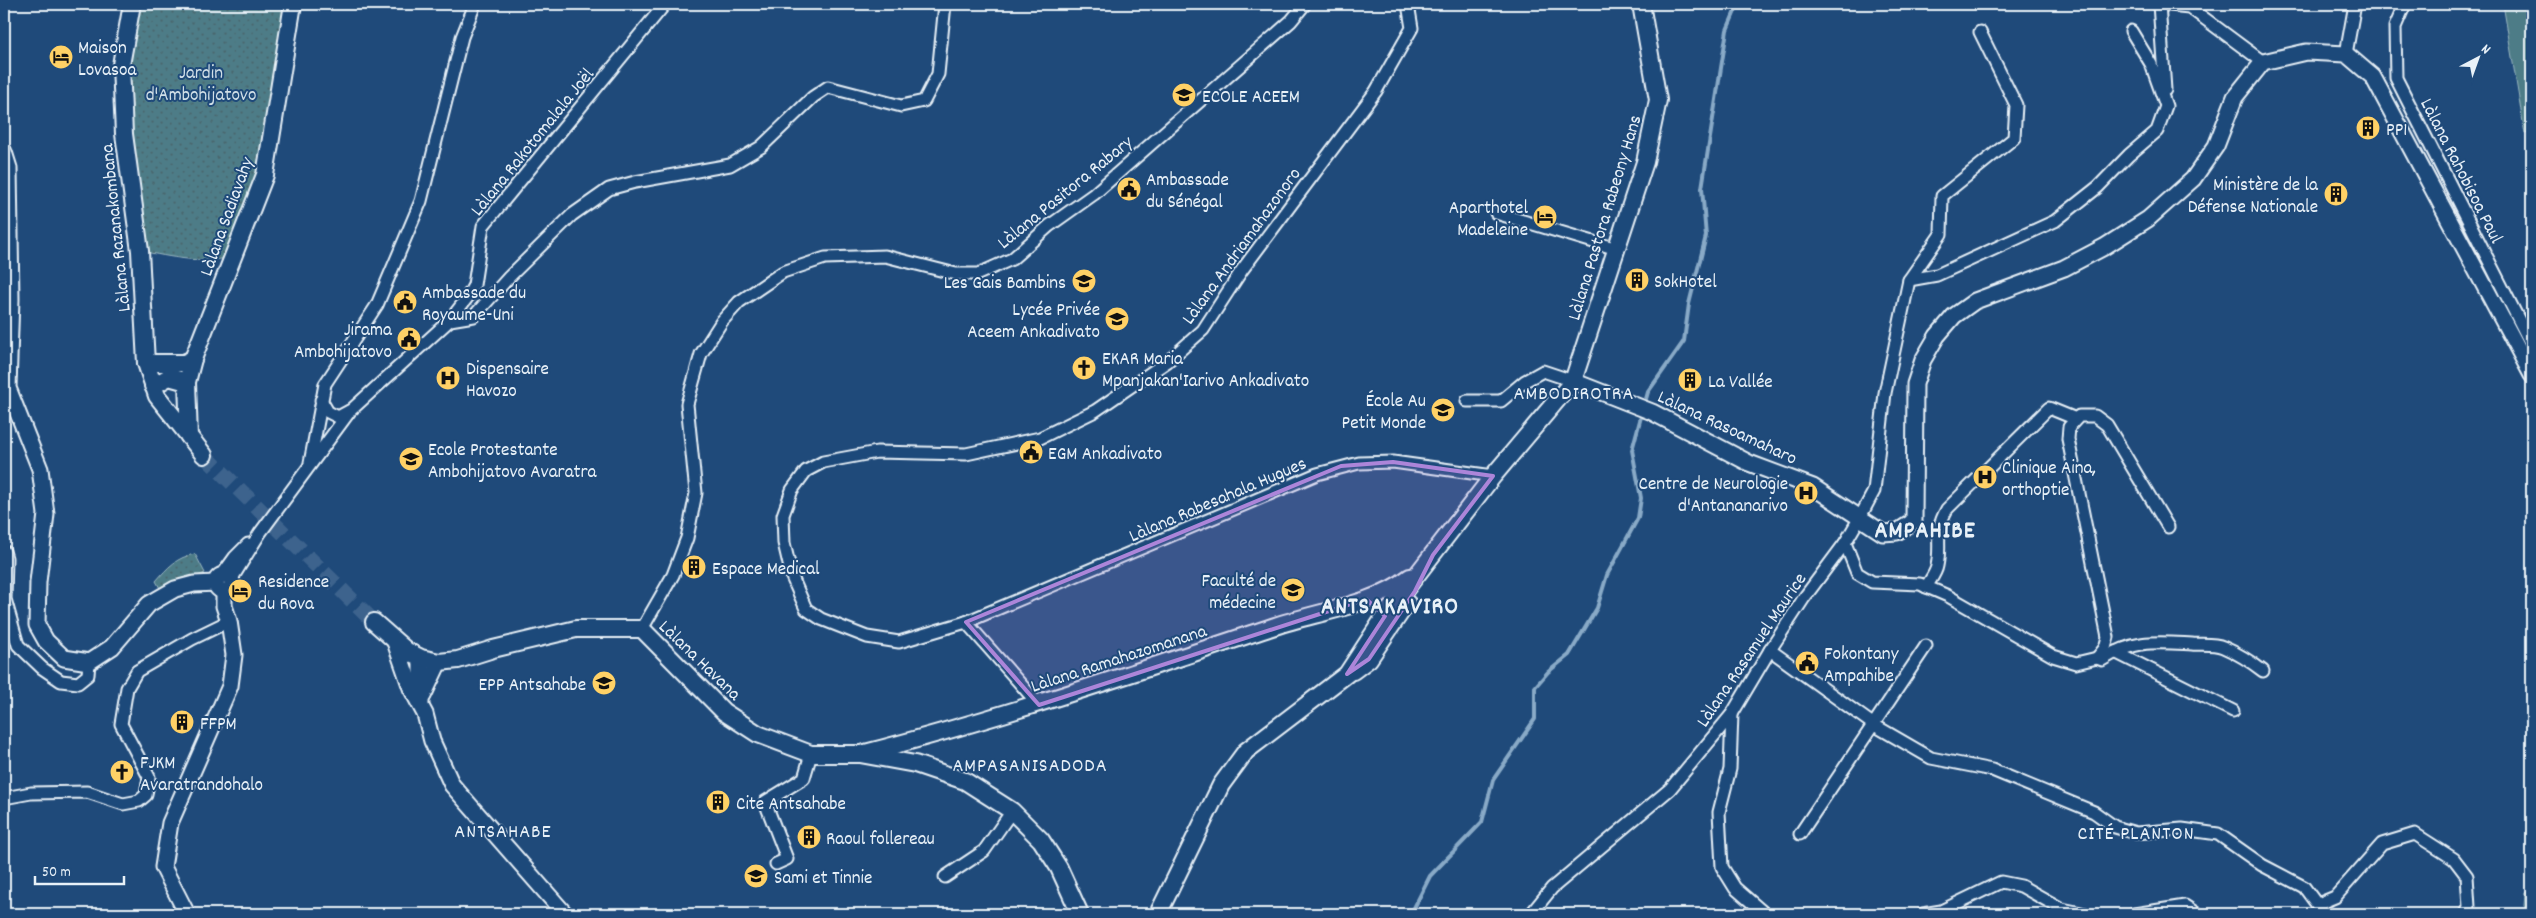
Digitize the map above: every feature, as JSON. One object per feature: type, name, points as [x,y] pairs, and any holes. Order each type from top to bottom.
[{"type":"main road","name":"Làlana Razanakombana","points":[[132,4],[121,65],[124,134],[140,251],[146,363],[157,396],[204,455]]},
{"type":"main road","name":"Làlana Sadiavahy","points":[[189,437],[187,382],[193,359],[265,175],[293,4]]},
{"type":"main road","name":"Làlana Pastora Rabeony Hans","points":[[1573,381],[1618,249],[1645,162],[1658,100],[1641,4]]},
{"type":"main road","points":[[146,363],[184,364],[193,359]]},
{"type":"main road","points":[[153,386],[169,377],[187,382]]},
{"type":"main road","points":[[1158,914],[1221,785],[1246,752],[1369,659],[1388,622],[1433,555],[1493,476],[1573,381]]},
{"type":"main road","name":"Làlana Ramahazomanana","points":[[860,754],[1039,705],[1278,625],[1366,599],[1400,585],[1433,555]]},
{"type":"main road","points":[[1366,599],[1388,622]]},
{"type":"main road","name":"Làlana Havana","points":[[374,622],[395,642],[421,658],[439,662],[458,660],[493,649],[576,629],[642,629],[724,712],[758,734],[811,754],[860,754]]},
{"type":"main road","points":[[913,741],[909,754],[915,764]]},
{"type":"main road","points":[[860,754],[915,764],[965,781],[1012,811],[1040,840],[1050,854],[1076,899],[1080,914]]},
{"type":"street","points":[[310,465],[325,384],[377,305],[421,201],[462,37],[475,4]]},
{"type":"street","name":"Làlana Rakotomalala Joël","points":[[223,582],[350,411],[450,320],[474,285],[483,226],[666,4]]},
{"type":"street","points":[[450,320],[474,316],[509,277],[572,215],[609,189],[635,182],[730,164],[761,147],[813,97],[828,87],[901,106],[924,101],[938,74],[944,4]]},
{"type":"street","name":"Làlana Pasitora Rabary","points":[[642,629],[673,575],[687,538],[696,493],[687,404],[701,354],[722,321],[739,302],[783,272],[824,258],[885,256],[956,274],[978,274],[1012,259],[1048,226],[1094,194],[1291,20],[1305,4]]},
{"type":"street","name":"Làlana Andriamahazonoro","points":[[966,622],[899,642],[867,637],[821,619],[806,609],[792,577],[784,543],[784,515],[792,490],[806,471],[823,462],[877,452],[966,454],[1040,438],[1095,411],[1168,361],[1203,330],[1242,270],[1376,91],[1412,28],[1408,4]]},
{"type":"street","points":[[1909,280],[1937,275],[2055,221],[2098,187],[2129,155],[2157,131],[2166,106],[2159,4],[2189,7],[2263,62],[2306,52],[2346,54],[2373,77],[2532,375]]},
{"type":"street","points":[[2346,54],[2355,4]]},
{"type":"street","name":"Làlana Rahobisoa Paul","points":[[2405,4],[2395,27],[2396,78],[2532,346]]},
{"type":"street","points":[[2131,31],[2151,64],[2166,106]]},
{"type":"street","points":[[1909,280],[1941,234],[1942,196],[2014,138],[2016,106],[1980,32]]},
{"type":"street","name":"Làlana Rasoamaharo","points":[[1573,381],[1652,412],[1749,463],[1813,487],[1883,533],[1897,532],[1914,521],[1915,384],[1923,360],[1932,344],[1954,316],[1975,301],[2064,268],[2104,247],[2148,220],[2193,179],[2216,146],[2235,97],[2263,62]]},
{"type":"street","points":[[4,152],[9,168],[11,299],[8,388],[40,470],[46,514],[38,582],[37,625],[46,641],[64,658],[89,662],[112,647],[149,604],[174,589],[194,584],[223,582],[224,606],[230,621],[234,654],[230,686],[170,823],[163,867],[187,914]]},
{"type":"street","points":[[1496,213],[1618,249]]},
{"type":"street","name":"Làlana Rasamuel Maurice","points":[[1531,914],[1552,888],[1670,789],[1732,714],[1804,598],[1846,543],[1874,491],[1885,393],[1909,280]]},
{"type":"street","points":[[1467,401],[1501,402],[1525,381],[1543,371],[1573,381]]},
{"type":"street","points":[[321,400],[328,412],[338,417],[350,411]]},
{"type":"street","points":[[1926,587],[1937,566],[1938,533],[1940,522],[1947,509],[2049,408],[2076,419]]},
{"type":"street","points":[[2097,658],[2105,648],[2108,637],[2068,439],[2069,427],[2079,416],[2095,416],[2107,425],[2168,527]]},
{"type":"street","name":"Làlana Rabesahala Hugues","points":[[966,622],[1286,486],[1341,466],[1378,461],[1493,476]]},
{"type":"street","points":[[1846,543],[1857,573],[1872,582],[1920,584],[1948,596],[2053,656],[2076,663],[2097,658],[2102,660],[2136,643],[2156,641],[2221,646],[2247,659],[2263,671]]},
{"type":"street","points":[[4,551],[6,558],[5,599],[18,644],[42,668],[61,681],[78,683],[88,676],[89,662]]},
{"type":"street","points":[[4,798],[31,793],[87,792],[124,804],[139,801],[146,795],[149,777],[121,724],[127,688],[137,671],[192,639],[230,621]]},
{"type":"street","points":[[966,622],[1039,705]]},
{"type":"street","points":[[395,642],[411,688],[423,708]]},
{"type":"street","points":[[1800,834],[1926,646]]},
{"type":"street","points":[[1770,650],[1874,725],[1931,758],[2001,774],[2094,812],[2115,827],[2136,833],[2182,829],[2218,834],[2262,865],[2304,887],[2321,909],[2335,897],[2382,844],[2415,834],[2454,859],[2467,876],[2469,907],[2466,914]]},
{"type":"street","points":[[2115,652],[2233,711]]},
{"type":"street","points":[[421,658],[423,708],[432,740],[452,786],[565,914]]},
{"type":"street","points":[[423,708],[439,662]]},
{"type":"street","points":[[1732,714],[1730,769],[1719,812],[1722,867],[1735,888],[1765,914]]},
{"type":"street","points":[[776,864],[787,858],[765,802],[804,778],[811,754]]},
{"type":"street","points":[[945,877],[984,851],[1012,811]]},
{"type":"street","points":[[1922,914],[1941,911],[2001,882],[2021,886],[2062,909],[2086,914]]},
{"type":"street","points":[[2134,914],[2185,906],[2197,914]]},
{"type":"highlighted area","points":[[1393,462],[1493,476],[1433,555],[1415,591],[1369,659],[1347,674],[1385,616],[1366,599],[1039,705],[966,622],[1341,466]]},
{"type":"green space","name":"Jardin d'Ambohijatovo","points":[[132,4],[292,4],[266,166],[233,257],[198,260],[140,251],[124,124]]},
{"type":"green space","points":[[2503,4],[2532,4],[2532,132],[2525,134]]},
{"type":"green space","points":[[195,554],[205,573],[161,590],[156,581],[165,571],[178,560]]},
{"type":"green space","points":[[2532,888],[2532,914],[2529,914],[2524,906],[2525,893]]},
{"type":"waterway","points":[[1644,406],[1648,392],[1684,341],[1689,304],[1706,236],[1702,188],[1727,30],[1738,4]]},
{"type":"waterway","points":[[1411,914],[1430,876],[1482,822],[1493,780],[1535,719],[1535,687],[1548,672],[1569,655],[1597,608],[1607,575],[1638,518],[1641,498],[1632,450],[1642,413]]},
{"type":"tunnel","points":[[204,455],[374,622]]},
{"type":"place","name":"Maison Lovasoa","points":[[61,57]]},
{"type":"place","name":"ECOLE ACEEM","points":[[1184,95]]},
{"type":"place","name":"PP1","points":[[2368,128]]},
{"type":"place","name":"Ambassade du Sénégal","points":[[1129,189]]},
{"type":"place","name":"Ministère de la Défense Nationale","points":[[2336,194]]},
{"type":"place","name":"Aparthotel Madeleine","points":[[1545,217]]},
{"type":"place","name":"SokHotel","points":[[1637,280]]},
{"type":"place","name":"Les Gais Bambins","points":[[1084,281]]},
{"type":"place","name":"Ambassade du Royaume-Uni","points":[[405,302]]},
{"type":"place","name":"Lycée Privée Aceem Ankadivato","points":[[1117,319]]},
{"type":"place","name":"Jirama Ambohijatovo","points":[[409,339]]},
{"type":"place","name":"EKAR Maria Mpanjakan'Iarivo Ankadivato","points":[[1084,368]]},
{"type":"place","name":"Dispensaire Havozo","points":[[448,378]]},
{"type":"place","name":"La Vallée","points":[[1690,380]]},
{"type":"place","name":"École Au Petit Monde","points":[[1443,410]]},
{"type":"place","name":"EGM Ankadivato","points":[[1031,452]]},
{"type":"place","name":"Ecole Protestante Ambohijatovo Avaratra","points":[[411,459]]},
{"type":"place","name":"Clinique Aina, orthoptie","points":[[1985,477]]},
{"type":"place","name":"Centre de Neurologie d'Antananarivo","points":[[1806,493]]},
{"type":"place","name":"Espace Medical","points":[[694,567]]},
{"type":"place","name":"Faculté de médecine","points":[[1293,590]]},
{"type":"place","name":"Residence du Rova","points":[[240,591]]},
{"type":"place","name":"Fokontany Ampahibe","points":[[1807,663]]},
{"type":"place","name":"EPP Antsahabe","points":[[604,683]]},
{"type":"place","name":"FFPM","points":[[182,722]]},
{"type":"place","name":"FJKM Avaratrandohalo","points":[[122,772]]},
{"type":"place","name":"Cite Antsahabe","points":[[718,802]]},
{"type":"place","name":"Raoul follereau","points":[[809,837]]},
{"type":"place","name":"Sami et Tinnie","points":[[756,876]]},
{"type":"district","name":"AMBODIROTRA","points":[[1574,392]]},
{"type":"district","name":"AMPAHIBE","points":[[1925,529]]},
{"type":"district","name":"ANTSAKAVIRO","points":[[1390,605]]},
{"type":"district","name":"AMPASANISADODA","points":[[1030,764]]},
{"type":"district","name":"ANTSAHABE","points":[[503,830]]},
{"type":"district","name":"CITÉ PLANTON","points":[[2136,832]]}]
